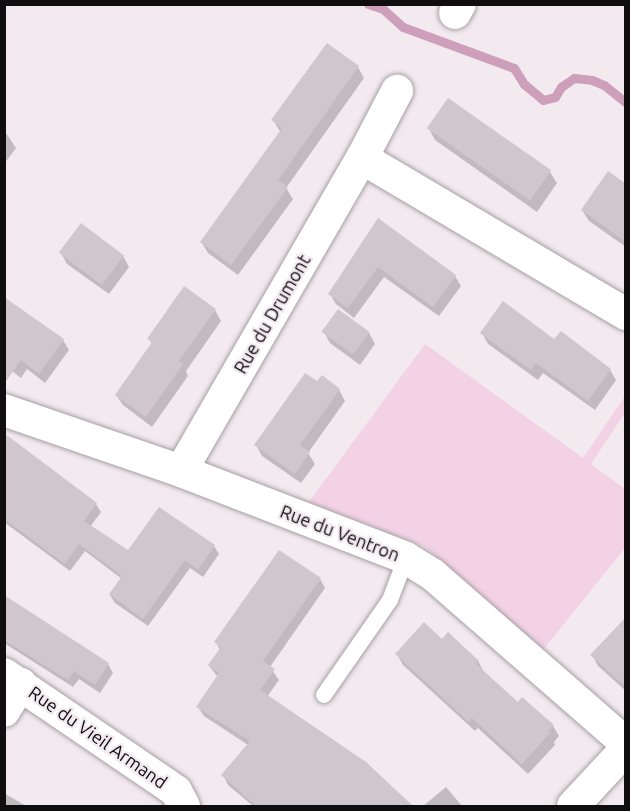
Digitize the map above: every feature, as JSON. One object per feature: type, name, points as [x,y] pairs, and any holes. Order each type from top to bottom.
[{"type":"street","name":"Rue du Drumont","points":[[181,471],[363,158],[397,92]]},
{"type":"street","points":[[363,158],[626,314]]},
{"type":"street","name":"Rue du Ventron","points":[[4,410],[181,471],[406,558],[432,574],[626,743]]},
{"type":"street","points":[[4,711],[13,679]]},
{"type":"street","name":"Rue du Vieil Armand","points":[[13,679],[176,791],[184,807]]},
{"type":"street","points":[[573,807],[626,749]]},
{"type":"lane","points":[[324,695],[390,600],[406,558]]},
{"type":"shaded area","points":[[425,344],[583,458],[625,396],[625,413],[591,464],[625,489],[625,548],[543,650],[424,546],[309,502]]},
{"type":"building","points":[[327,43],[359,66],[278,180],[288,187],[231,265],[200,242],[282,128],[271,120]]},
{"type":"building","points":[[448,98],[551,170],[530,201],[427,128]]},
{"type":"building","points":[[608,171],[626,184],[626,242],[581,210]]},
{"type":"building","points":[[378,218],[456,275],[433,307],[378,267],[348,308],[328,294]]},
{"type":"building","points":[[81,223],[124,255],[102,285],[59,253]]},
{"type":"building","points":[[184,286],[216,309],[179,361],[183,364],[146,417],[115,395],[152,342],[147,339]]},
{"type":"building","points":[[4,297],[64,339],[39,374],[21,360],[4,384]]},
{"type":"building","points":[[503,301],[554,339],[561,331],[611,369],[588,401],[536,363],[531,370],[480,333]]},
{"type":"building","points":[[338,309],[370,332],[353,355],[322,332]]},
{"type":"building","points":[[305,373],[317,381],[322,375],[340,389],[300,445],[310,452],[295,474],[254,445]]},
{"type":"building","points":[[4,433],[97,503],[84,521],[128,550],[159,507],[215,545],[198,570],[185,560],[143,619],[109,594],[122,576],[79,544],[65,564],[4,519]]},
{"type":"building","points":[[279,550],[321,578],[263,661],[275,669],[260,690],[366,762],[414,807],[257,807],[221,775],[250,741],[196,707],[219,673],[208,665],[221,647],[214,642]]},
{"type":"building","points":[[4,595],[109,663],[95,685],[74,671],[68,680],[4,640]]},
{"type":"building","points":[[626,617],[626,687],[590,655]]},
{"type":"building","points":[[424,622],[442,639],[448,632],[479,661],[476,664],[518,702],[522,697],[554,725],[548,731],[550,733],[522,764],[472,718],[469,722],[395,654]]},
{"type":"waterway","points":[[368,4],[383,9],[403,27],[514,68],[524,84],[543,100],[555,97],[561,87],[574,78],[592,80],[604,85],[626,103]]}]
